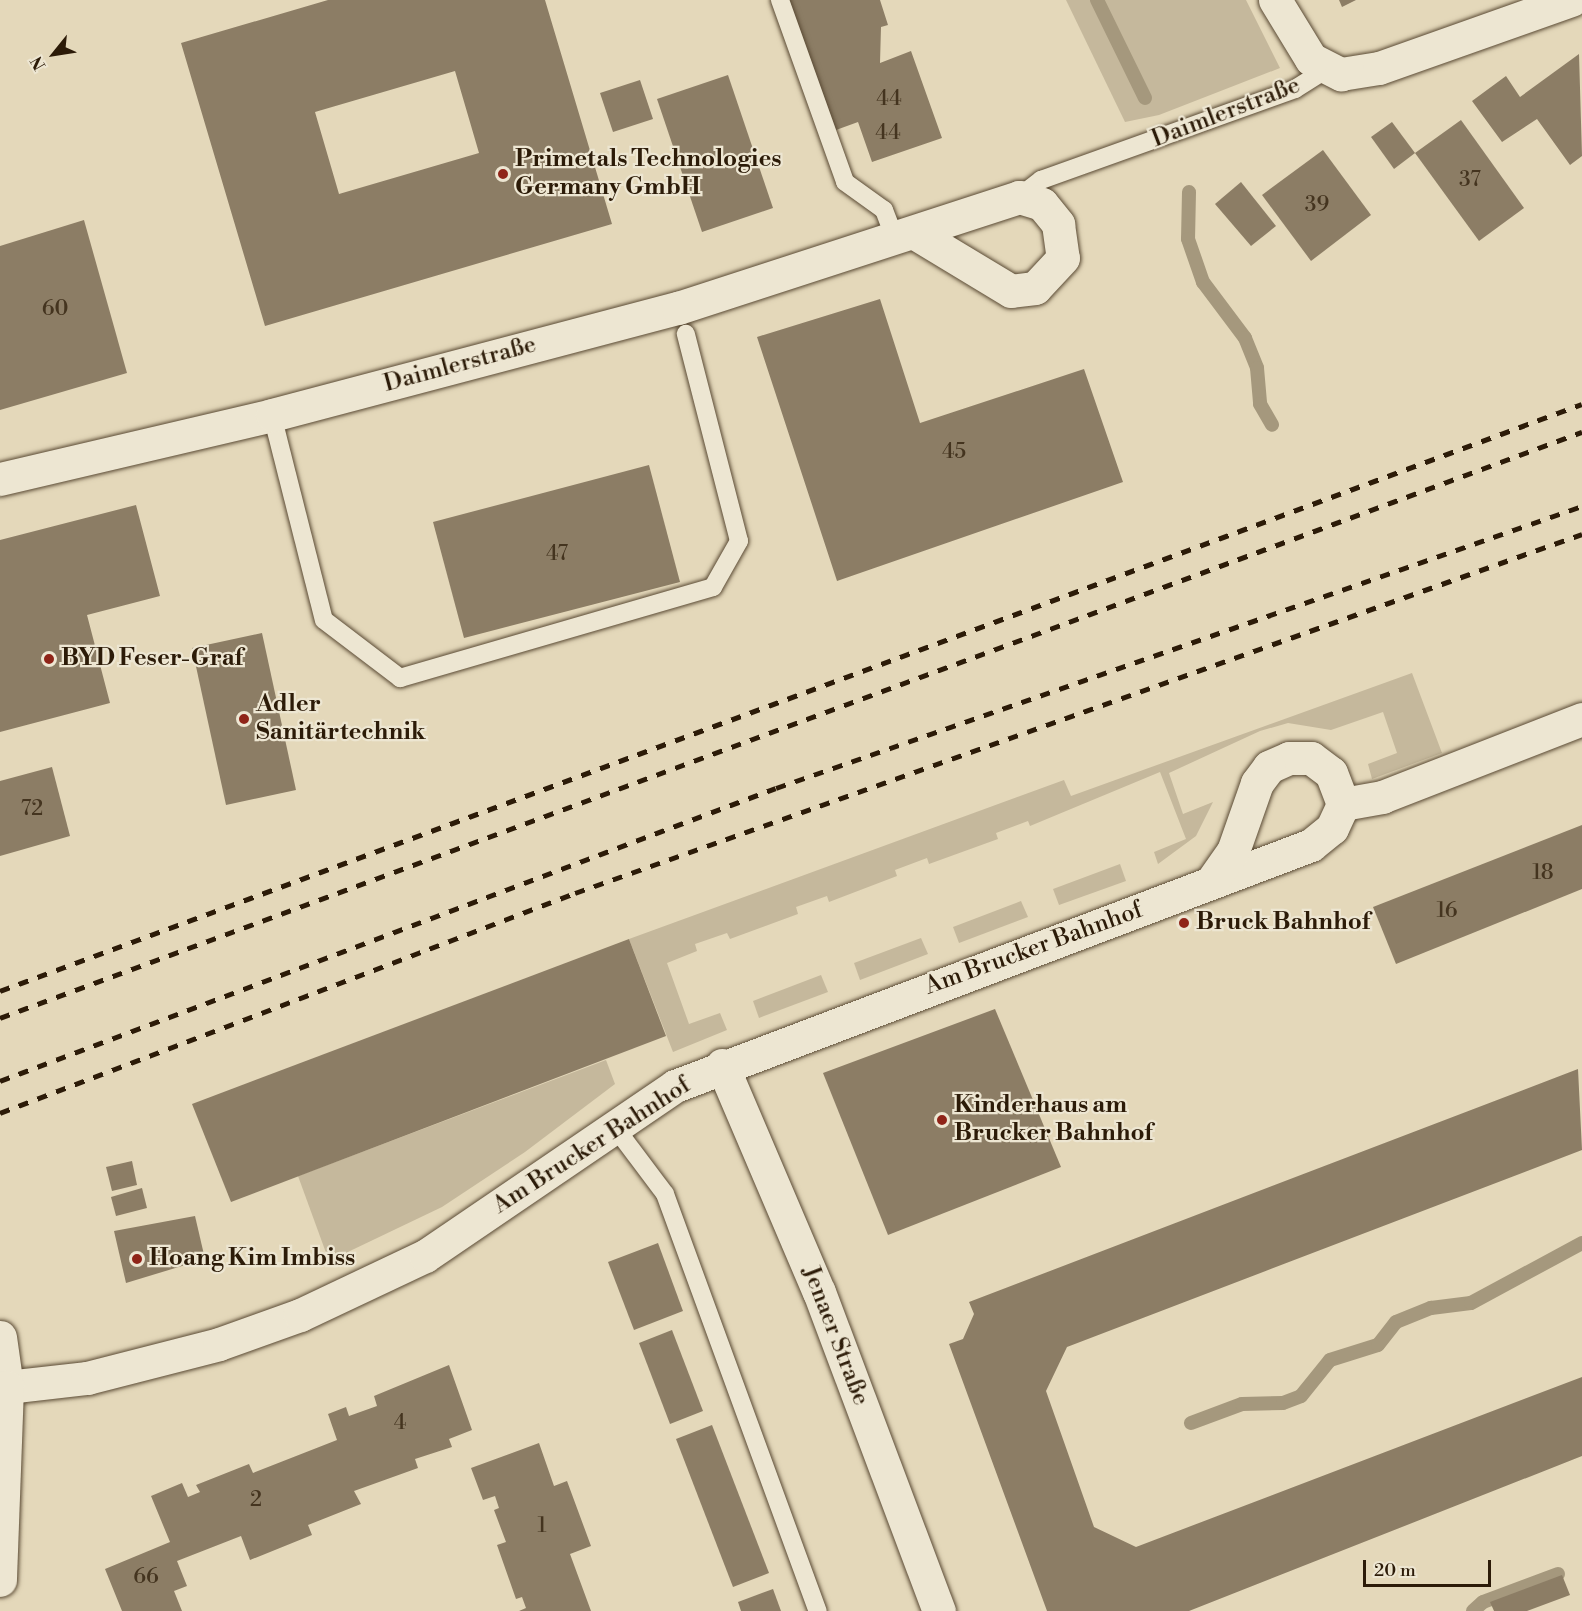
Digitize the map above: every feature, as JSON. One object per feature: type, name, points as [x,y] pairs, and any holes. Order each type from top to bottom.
[{"type":"street","points":[[1275,0],[1296,42],[1326,70]]},
{"type":"street","name":"Daimlerstraße","points":[[1326,70],[1341,74],[1379,68],[1571,0]]},
{"type":"street","name":"Daimlerstraße","points":[[0,478],[272,415],[678,308],[1019,197]]},
{"type":"street","points":[[905,236],[1011,291],[1035,288],[1054,274],[1065,248],[1058,224],[1042,204],[1019,197]]},
{"type":"street","points":[[1212,881],[1233,851],[1257,783],[1269,767],[1289,758],[1311,758],[1331,773],[1342,804],[1382,797],[1582,719]]},
{"type":"street","name":"Am Brucker Bahnhof","points":[[7,1387],[87,1378],[219,1344],[300,1315],[425,1256],[614,1125],[675,1086],[722,1065],[1311,845],[1332,828],[1342,804]]},
{"type":"street","name":"Jenaer Straße","points":[[722,1065],[819,1292],[939,1611]]},
{"type":"street","points":[[0,1337],[7,1387],[0,1580]]},
{"type":"lane","points":[[780,0],[845,182],[884,210],[905,236]]},
{"type":"lane","name":"Daimlerstraße","points":[[1019,197],[1041,180],[1295,89],[1326,70]]},
{"type":"lane","points":[[272,415],[324,620],[400,678],[713,587],[739,540],[686,334]]},
{"type":"lane","points":[[614,1125],[665,1194],[818,1611]]},
{"type":"shaded area","points":[[1066,0],[1246,0],[1280,68],[1159,115],[1125,122]]},
{"type":"shaded area","points":[[1412,673],[1442,753],[1372,779],[1368,764],[1397,753],[1383,712],[1331,730],[1288,723],[1260,731],[1169,773],[1183,814],[1213,802],[1196,836],[1158,864],[1154,852],[1186,839],[1160,772],[1030,826],[1028,821],[996,833],[998,839],[929,864],[927,858],[895,870],[897,876],[829,902],[827,896],[796,907],[798,914],[730,939],[727,933],[695,944],[697,951],[667,963],[689,1024],[720,1013],[727,1030],[673,1052],[629,939],[1064,780],[1071,796]]},
{"type":"shaded area","points":[[1120,864],[1126,881],[1059,905],[1053,889]]},
{"type":"shaded area","points":[[1021,901],[1028,917],[959,943],[953,927]]},
{"type":"shaded area","points":[[921,938],[928,954],[860,980],[854,963]]},
{"type":"shaded area","points":[[821,975],[828,992],[759,1018],[753,1001]]},
{"type":"shaded area","points":[[606,1060],[615,1084],[525,1152],[442,1207],[329,1261],[298,1176]]},
{"type":"building","name":"Primetals Technologies Germany GmbH","points":[[328,0],[545,0],[612,224],[265,326],[181,43]],"holes":[[[455,71],[479,153],[339,194],[315,112]]]},
{"type":"building","points":[[789,0],[880,0],[888,25],[881,27],[880,63],[911,51],[942,138],[872,162],[858,122],[836,130]]},
{"type":"building","points":[[1339,0],[1356,0],[1342,7]]},
{"type":"building","points":[[1579,54],[1582,156],[1570,165],[1537,119],[1502,142],[1472,101],[1506,76],[1520,97]]},
{"type":"building","points":[[728,75],[773,208],[702,232],[657,99]]},
{"type":"building","points":[[640,80],[653,119],[613,132],[600,93]]},
{"type":"building","points":[[1461,120],[1524,208],[1479,241],[1415,153]]},
{"type":"building","points":[[1392,122],[1415,153],[1394,169],[1371,137]]},
{"type":"building","points":[[1323,150],[1371,215],[1311,261],[1262,195]]},
{"type":"building","points":[[1241,182],[1276,226],[1251,246],[1215,204]]},
{"type":"building","points":[[84,220],[127,373],[0,410],[0,246]]},
{"type":"building","points":[[880,299],[920,423],[1084,369],[1123,482],[837,581],[757,337]]},
{"type":"building","points":[[649,465],[680,582],[464,638],[433,522]]},
{"type":"building","name":"BYD Feser-Graf","points":[[136,505],[160,596],[87,615],[110,703],[0,732],[0,540]]},
{"type":"building","name":"Adler Sanitärtechnik","points":[[262,633],[296,790],[226,805],[192,648]]},
{"type":"building","points":[[52,767],[70,836],[0,856],[0,781]]},
{"type":"building","points":[[1582,825],[1582,889],[1396,964],[1373,907]]},
{"type":"building","points":[[629,939],[666,1036],[231,1202],[192,1104]]},
{"type":"building","name":"Kinderhaus am Brucker Bahnhof","points":[[995,1009],[1061,1167],[888,1235],[823,1073]]},
{"type":"building","points":[[1578,1069],[1582,1150],[1067,1347],[1046,1391],[1094,1527],[1136,1547],[1582,1377],[1582,1456],[1189,1611],[1047,1611],[949,1344],[963,1339],[974,1314],[969,1302]]},
{"type":"building","points":[[132,1161],[137,1185],[112,1191],[106,1167]]},
{"type":"building","points":[[142,1188],[147,1208],[116,1216],[111,1197]]},
{"type":"building","points":[[195,1216],[205,1259],[126,1283],[114,1231]]},
{"type":"building","points":[[658,1243],[683,1311],[634,1330],[608,1262]]},
{"type":"building","points":[[672,1330],[703,1411],[670,1424],[639,1343]]},
{"type":"building","points":[[449,1365],[472,1430],[449,1439],[452,1447],[415,1459],[418,1468],[354,1491],[361,1504],[308,1525],[312,1535],[250,1560],[241,1536],[177,1561],[187,1586],[174,1591],[182,1611],[122,1611],[105,1569],[170,1542],[151,1496],[182,1483],[188,1497],[200,1492],[196,1485],[249,1464],[253,1473],[337,1440],[328,1414],[346,1407],[349,1416],[377,1406],[374,1396]]},
{"type":"building","points":[[712,1425],[769,1573],[733,1587],[676,1439]]},
{"type":"building","points":[[539,1443],[554,1486],[567,1481],[591,1546],[570,1554],[591,1611],[519,1611],[526,1608],[522,1597],[516,1599],[497,1545],[506,1542],[494,1510],[499,1508],[495,1496],[483,1500],[471,1468]]},
{"type":"building","points":[[1562,1575],[1570,1595],[1527,1611],[1494,1611],[1490,1602]]},
{"type":"building","points":[[773,1589],[781,1611],[741,1611],[738,1602]]},
{"type":"waterway","points":[[1097,0],[1145,98]]},
{"type":"waterway","points":[[1189,192],[1188,239],[1203,282],[1245,338],[1257,368],[1260,404],[1272,425]]},
{"type":"waterway","points":[[1191,1423],[1242,1404],[1283,1403],[1301,1396],[1330,1360],[1378,1345],[1396,1322],[1431,1308],[1471,1303],[1582,1243]]},
{"type":"waterway","points":[[1473,1611],[1483,1602],[1558,1574]]},
{"type":"railway","points":[[0,991],[1582,404]]},
{"type":"railway","points":[[0,1018],[1582,432]]},
{"type":"railway","points":[[0,1081],[776,788],[1582,506]]},
{"type":"railway","points":[[0,1113],[575,893],[1582,534]]},
{"type":"place","name":"Primetals Technologies Germany GmbH","points":[[503,174]]},
{"type":"place","name":"BYD Feser-Graf","points":[[49,659]]},
{"type":"place","name":"Adler Sanitärtechnik","points":[[244,719]]},
{"type":"place","name":"Bruck Bahnhof","points":[[1184,923]]},
{"type":"place","name":"Kinderhaus am Brucker Bahnhof","points":[[942,1120]]},
{"type":"place","name":"Hoang Kim Imbiss","points":[[137,1259]]}]
